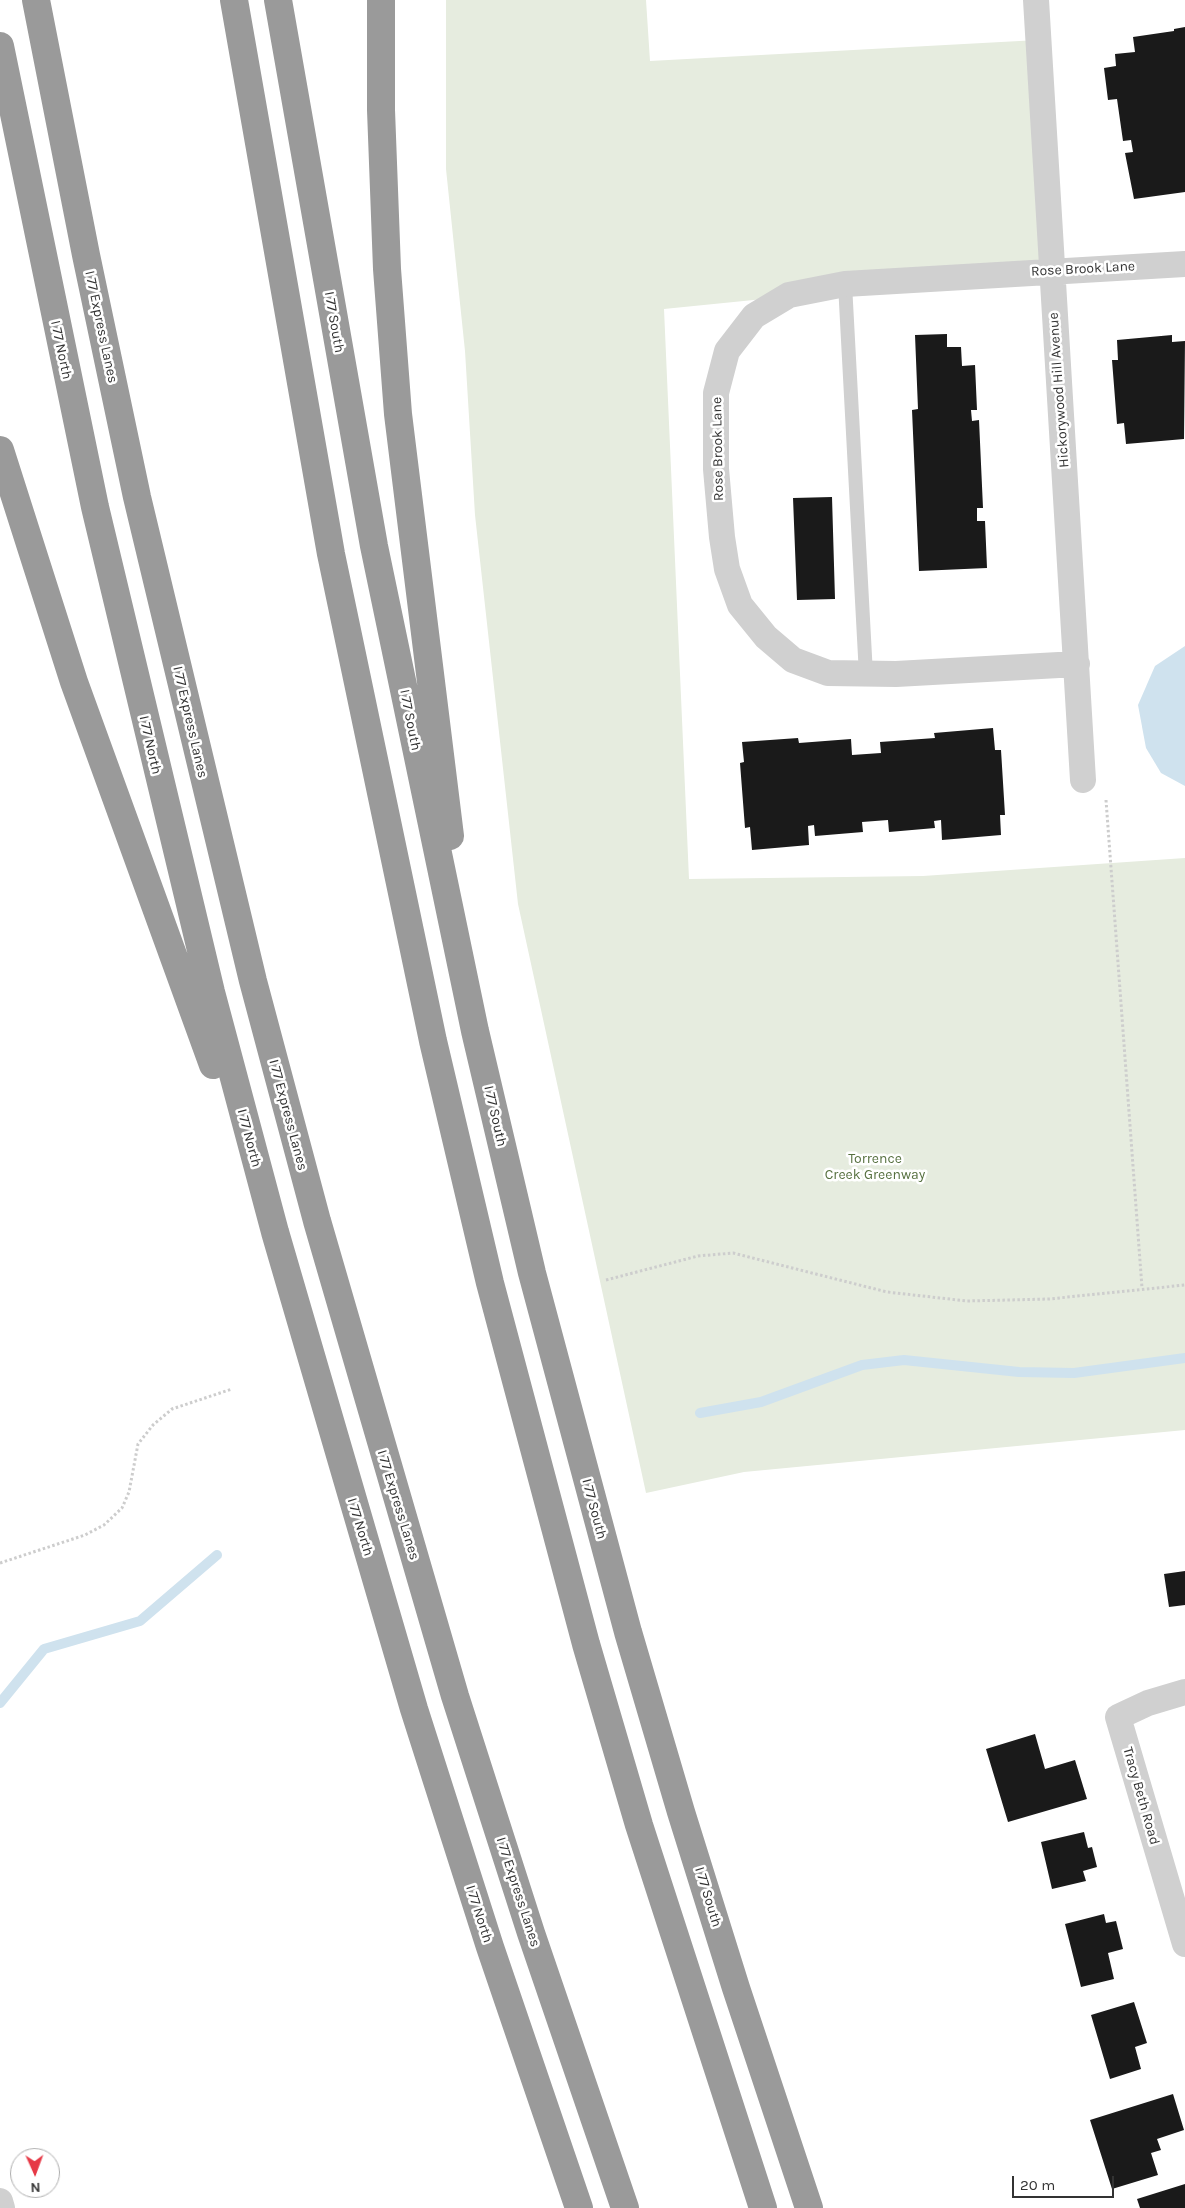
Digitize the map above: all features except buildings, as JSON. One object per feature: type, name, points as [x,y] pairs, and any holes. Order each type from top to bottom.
[{"type":"highway","name":"I 77 Express Lanes","points":[[36,0],[86,255],[137,498],[248,962],[314,1212],[455,1696],[534,1942],[625,2208]]},
{"type":"highway","points":[[234,0],[331,554],[431,1031],[490,1283],[545,1494],[625,1777],[762,2208]]},
{"type":"highway","name":"I 77 South","points":[[278,0],[374,546],[475,1031],[535,1282],[625,1623],[736,1988],[809,2208]]},
{"type":"highway","points":[[381,0],[381,110],[388,269],[398,414],[413,548],[475,1031]]},
{"type":"highway","name":"I 77 North","points":[[0,46],[45,273],[97,516],[210,992],[275,1232],[414,1709],[490,1946],[579,2208]]},
{"type":"highway","points":[[0,450],[74,682],[275,1232]]},
{"type":"street","name":"Hickorywood Hill Avenue","points":[[1036,0],[1083,780]]},
{"type":"street","name":"Rose Brook Lane","points":[[1077,664],[866,675],[828,673],[793,660],[766,637],[740,605],[727,569],[716,469],[716,393],[727,351],[754,316],[788,295],[845,284],[1052,270],[1185,264]]},
{"type":"street","name":"Tracy Beth Road","points":[[1185,1692],[1148,1703],[1118,1717],[1185,1944]]},
{"type":"street","points":[[0,2201],[2,2208]]},
{"type":"lane","points":[[845,284],[866,675]]},
{"type":"path","points":[[1109,835],[1142,1288]]},
{"type":"path","points":[[606,1280],[698,1256],[733,1253],[887,1292],[967,1301],[1049,1299],[1185,1285]]},
{"type":"path","points":[[0,1563],[66,1541],[104,1525],[122,1508],[129,1492],[138,1444],[153,1425],[172,1409],[194,1400],[232,1389]]},
{"type":"green space","name":"Torrence Creek Greenway","points":[[446,0],[646,0],[650,61],[1038,40],[1052,270],[664,309],[689,879],[923,876],[1185,858],[1185,1430],[744,1472],[646,1493],[518,904],[475,515],[465,351],[446,169]]},
{"type":"water","points":[[1185,646],[1185,786],[1161,773],[1146,748],[1138,705],[1155,666]]},
{"type":"waterway","points":[[700,1413],[761,1402],[862,1365],[904,1360],[1019,1372],[1074,1373],[1185,1358]]},
{"type":"waterway","points":[[0,1703],[44,1649],[140,1621],[217,1555]]}]
